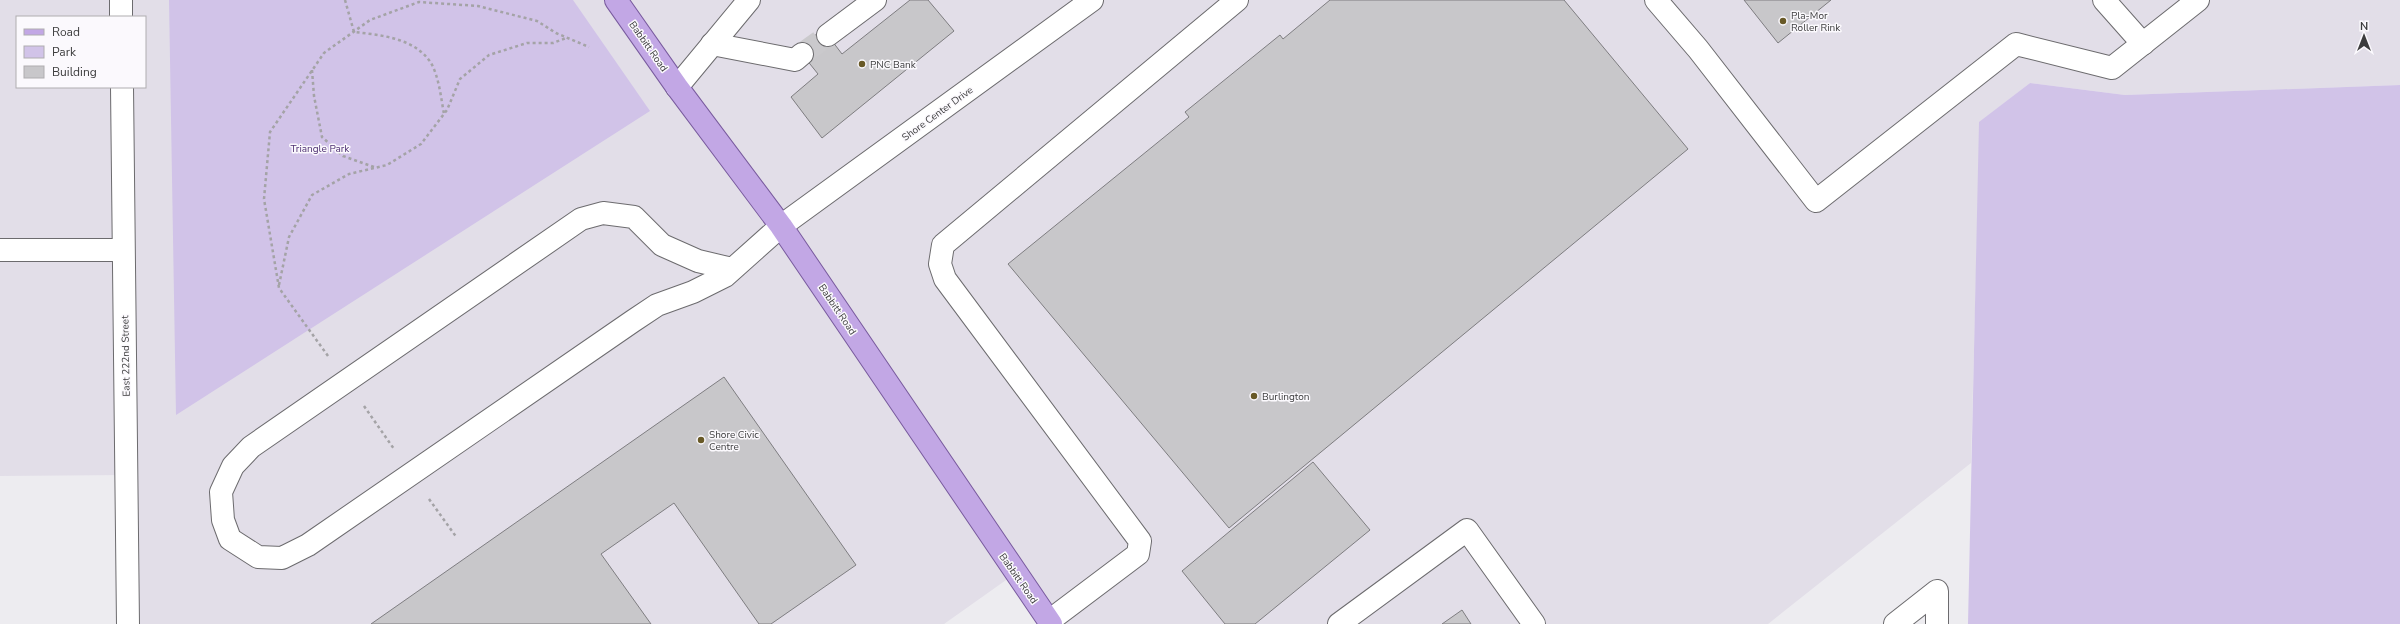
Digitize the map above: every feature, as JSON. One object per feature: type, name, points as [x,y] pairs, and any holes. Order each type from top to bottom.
[{"type":"main road","name":"Babbitt Road","points":[[622,2],[677,87],[781,226],[1050,622]]},
{"type":"street","points":[[121,0],[121,16]]},
{"type":"street","points":[[677,87],[749,0]]},
{"type":"street","points":[[828,35],[875,0]]},
{"type":"street","name":"Shore Center Drive","points":[[732,269],[698,261],[662,245],[634,218],[603,213],[580,219],[251,447],[233,466],[221,492],[223,520],[230,539],[258,557],[282,558],[308,546],[652,309],[693,292],[725,276],[732,269],[742,263],[781,226],[1092,0]]},
{"type":"street","points":[[1050,622],[1138,554],[1140,541],[944,279],[940,264],[943,245],[1237,0]]},
{"type":"street","points":[[1656,0],[1698,49],[1816,201],[2016,44],[2112,68],[2198,0]]},
{"type":"street","points":[[2104,0],[2143,44]]},
{"type":"street","points":[[712,44],[795,60],[802,54]]},
{"type":"street","name":"East 222nd Street","points":[[122,88],[128,624]]},
{"type":"street","points":[[0,250],[123,250]]},
{"type":"street","points":[[1339,624],[1467,530],[1534,624]]},
{"type":"street","points":[[1895,624],[1937,591],[1937,624]]},
{"type":"path","points":[[345,0],[354,32]]},
{"type":"path","points":[[457,538],[346,380],[279,288],[264,199],[270,132],[324,52],[370,20],[419,2],[478,6],[537,21],[568,38],[589,47]]},
{"type":"path","points":[[354,32],[396,39],[416,48],[431,64],[444,114]]},
{"type":"path","points":[[279,288],[289,237],[312,195],[349,174],[387,165],[421,144],[444,114],[460,79],[489,55],[527,43],[553,43],[568,38]]},
{"type":"path","points":[[312,70],[314,96],[322,137],[343,156],[374,167]]},
{"type":"shaded area","points":[[0,0],[2400,0],[2400,85],[2125,95],[2030,83],[1980,122],[1971,463],[1768,624],[1051,624],[1016,573],[944,624],[128,624],[126,475],[0,476]]},
{"type":"green space","name":"Triangle Park","points":[[169,0],[573,0],[650,111],[176,415]]},
{"type":"green space","points":[[2030,83],[2125,95],[2400,85],[2400,624],[1968,624],[1979,122]]},
{"type":"building","name":"PNC Bank","points":[[910,0],[928,0],[954,31],[822,138],[791,97],[818,74],[798,49],[823,29],[842,54]]},
{"type":"building","name":"Burlington","points":[[1330,0],[1564,0],[1688,149],[1229,528],[1008,264],[1189,117],[1185,112],[1280,35],[1283,39]]},
{"type":"building","name":"Pla-Mor Roller Rink","points":[[1744,0],[1831,0],[1778,43]]},
{"type":"building","name":"Shore Civic Centre","points":[[724,377],[856,565],[771,624],[759,624],[674,503],[601,554],[651,624],[371,624]]},
{"type":"building","points":[[1313,462],[1370,530],[1255,624],[1225,624],[1182,571]]},
{"type":"building","points":[[1462,610],[1471,624],[1442,624]]},
{"type":"tunnel","points":[[802,54],[828,35]]},
{"type":"place","name":"Pla-Mor Roller Rink","points":[[1783,21]]},
{"type":"place","name":"PNC Bank","points":[[862,64]]},
{"type":"place","name":"Burlington","points":[[1254,396]]},
{"type":"place","name":"Shore Civic Centre","points":[[701,440]]}]
